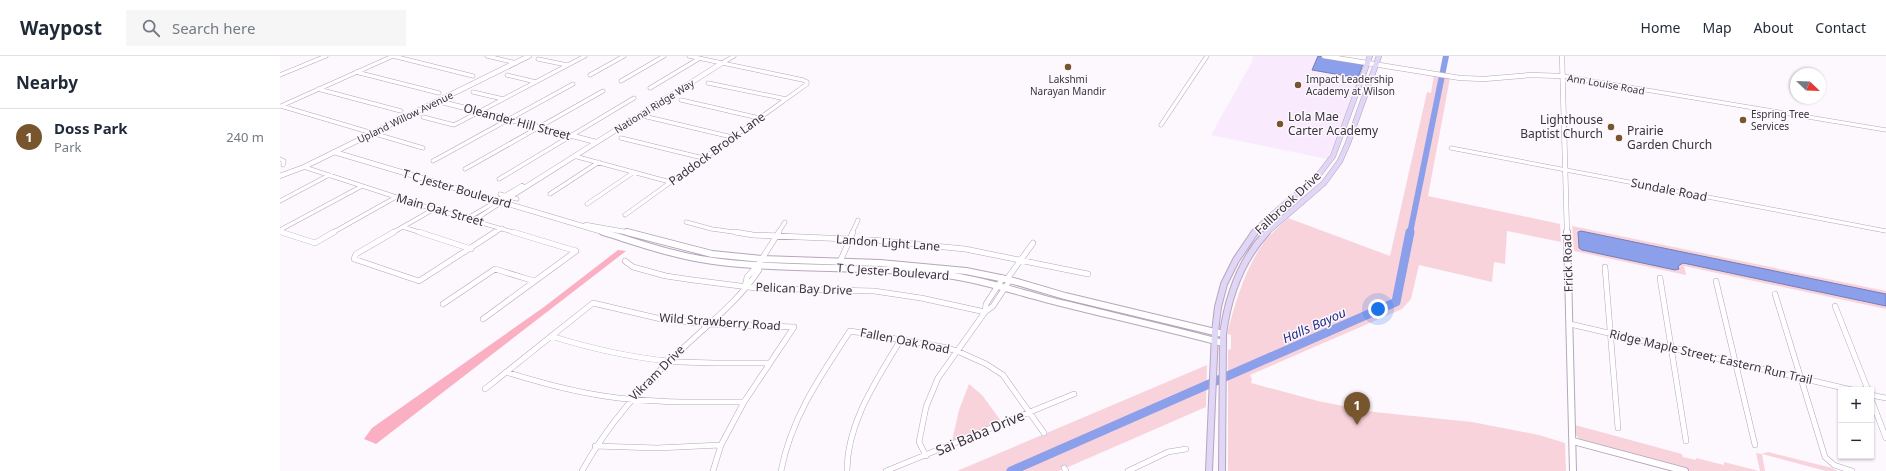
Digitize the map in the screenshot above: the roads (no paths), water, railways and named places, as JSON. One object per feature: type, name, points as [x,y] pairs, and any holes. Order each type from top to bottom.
[{"type":"main road","name":"Fallbrook Drive","points":[[1209,471],[1214,340],[1219,303],[1224,284],[1244,246],[1266,220],[1317,177],[1333,156],[1370,56]]},
{"type":"main road","name":"Fallbrook Drive","points":[[1222,471],[1223,334],[1227,312],[1235,287],[1254,249],[1275,224],[1326,181],[1342,158],[1379,56]]},
{"type":"main road","points":[[1346,122],[1355,124]]},
{"type":"main road","points":[[1333,156],[1342,158]]},
{"type":"main road","points":[[1210,452],[1221,453]]},
{"type":"street","points":[[280,75],[326,56]]},
{"type":"street","points":[[281,106],[393,56],[473,76]]},
{"type":"street","points":[[487,56],[516,63]]},
{"type":"street","name":"Upland Willow Avenue","points":[[280,176],[304,167],[529,56]]},
{"type":"street","points":[[423,117],[454,125],[585,56]]},
{"type":"street","points":[[590,75],[624,56]]},
{"type":"street","points":[[620,81],[664,56]]},
{"type":"street","points":[[689,56],[722,63]]},
{"type":"street","name":"National Ridge Way","points":[[468,218],[500,201],[574,156],[734,56]]},
{"type":"street","points":[[1161,125],[1207,56]]},
{"type":"street","name":"Ann Louise Road","points":[[1324,56],[1453,77],[1479,79],[1523,75],[1562,76],[1886,130]]},
{"type":"street","name":"Frick Road","points":[[1562,56],[1573,471]]},
{"type":"street","points":[[538,58],[567,65]]},
{"type":"street","points":[[650,88],[700,58]]},
{"type":"street","name":"Paddock Brook Lane","points":[[625,215],[807,84],[807,82],[722,63]]},
{"type":"street","points":[[356,72],[439,93]]},
{"type":"street","points":[[507,75],[536,82]]},
{"type":"street","points":[[708,83],[786,99]]},
{"type":"street","points":[[434,161],[573,84]]},
{"type":"street","points":[[318,89],[401,111]]},
{"type":"street","points":[[465,170],[603,91]]},
{"type":"street","points":[[473,92],[504,99]]},
{"type":"street","points":[[499,179],[634,98]]},
{"type":"street","points":[[681,100],[759,118]]},
{"type":"street","name":"Oleander Hill Street","points":[[438,101],[596,142]]},
{"type":"street","points":[[281,106],[371,134],[423,148]]},
{"type":"street","points":[[639,115],[732,138]]},
{"type":"street","points":[[621,138],[703,158]]},
{"type":"street","name":"Sundale Road","points":[[1451,148],[1886,231]]},
{"type":"street","name":"T C Jester Boulevard","points":[[334,152],[662,251],[702,260],[758,265],[921,272],[999,285],[1062,303],[1223,343]]},
{"type":"street","points":[[574,156],[670,182]]},
{"type":"street","points":[[280,159],[284,160],[283,165]]},
{"type":"street","points":[[550,194],[599,162]]},
{"type":"street","name":"Main Oak Street","points":[[304,167],[434,209],[576,251],[534,281]]},
{"type":"street","points":[[587,204],[634,172]]},
{"type":"street","points":[[280,201],[328,175]]},
{"type":"street","points":[[280,231],[362,186]]},
{"type":"street","name":"T C Jester Boulevard","points":[[500,194],[517,199]]},
{"type":"street","points":[[280,231],[315,243],[396,197]]},
{"type":"street","name":"National Ridge Way","points":[[474,220],[500,201]]},
{"type":"street","points":[[434,209],[356,254],[354,259],[420,281],[502,228]]},
{"type":"street","points":[[837,268],[858,220]]},
{"type":"street","name":"Landon Light Lane","points":[[686,222],[731,232],[776,237],[850,239],[964,249],[1021,259],[1088,274]]},
{"type":"street","name":"Vikram Drive","points":[[582,471],[595,446],[630,399],[728,307],[745,287],[751,283],[759,270],[758,265],[785,222]]},
{"type":"street","name":"T C Jester Boulevard","points":[[580,225],[590,224],[712,254],[762,259],[840,261],[944,268],[1007,279],[1066,296],[1223,334]]},
{"type":"street","points":[[403,227],[471,249]]},
{"type":"street","points":[[630,241],[639,235]]},
{"type":"street","points":[[985,312],[986,304],[999,285],[1007,279],[1032,243]]},
{"type":"street","name":"Pelican Bay Drive","points":[[625,261],[633,267],[666,276],[745,287],[874,291],[921,298],[985,312]]},
{"type":"street","points":[[1604,266],[1618,428]]},
{"type":"street","points":[[443,304],[495,269],[534,281]]},
{"type":"street","points":[[1660,278],[1686,441]]},
{"type":"street","points":[[926,456],[919,442],[926,407],[938,378],[985,312],[993,306],[1006,287],[1007,279]]},
{"type":"street","points":[[483,319],[534,281]]},
{"type":"street","points":[[1716,281],[1755,445]]},
{"type":"street","points":[[1775,294],[1825,457],[1839,468],[1852,471]]},
{"type":"street","name":"Wild Strawberry Road","points":[[484,389],[593,303],[661,319],[709,324],[794,327],[769,363]]},
{"type":"street","points":[[1836,306],[1867,387]]},
{"type":"street","name":"Ridge Maple Street; Eastern Run Trail","points":[[1570,324],[1839,387]]},
{"type":"street","name":"Fallen Oak Road","points":[[781,471],[782,460],[792,431],[807,400],[850,331],[901,339],[957,351],[986,364],[1003,375],[1044,433]]},
{"type":"street","points":[[551,336],[600,350],[669,361],[769,363]]},
{"type":"street","points":[[846,471],[845,457],[863,404],[901,339]]},
{"type":"street","points":[[712,471],[721,445],[744,402],[769,363]]},
{"type":"street","points":[[506,372],[586,393],[630,399],[693,402],[744,402]]},
{"type":"street","name":"Sai Baba Drive","points":[[886,471],[926,456],[1074,394]]},
{"type":"street","points":[[1874,395],[1886,398]]},
{"type":"street","points":[[1874,407],[1886,438]]},
{"type":"street","points":[[1573,442],[1685,471]]},
{"type":"street","points":[[595,446],[657,448],[721,445]]},
{"type":"street","points":[[1128,471],[1168,452],[1186,449]]},
{"type":"water","points":[[1318,56],[1363,64],[1358,78],[1312,70]]},
{"type":"water","points":[[1581,231],[1886,294],[1886,306],[1683,263],[1678,266],[1679,269],[1675,270],[1582,250],[1579,248],[1578,232]]},
{"type":"waterway","name":"Halls Bayou","points":[[1410,233],[1446,56]]},
{"type":"waterway","name":"Halls Bayou","points":[[1011,471],[1396,302],[1410,232]]},
{"type":"place","name":"Lakshmi Narayan Mandir","points":[[1068,67]]},
{"type":"place","name":"Impact Leadership Academy at Wilson","points":[[1298,85]]},
{"type":"place","name":"Espring Tree Services","points":[[1743,120]]},
{"type":"place","name":"Lola Mae Carter Academy","points":[[1280,124]]},
{"type":"place","name":"Lighthouse Baptist Church","points":[[1611,127]]},
{"type":"place","name":"Prairie Garden Church","points":[[1619,138]]},
{"type":"place","name":"Doss Park","points":[[1357,425]]}]
